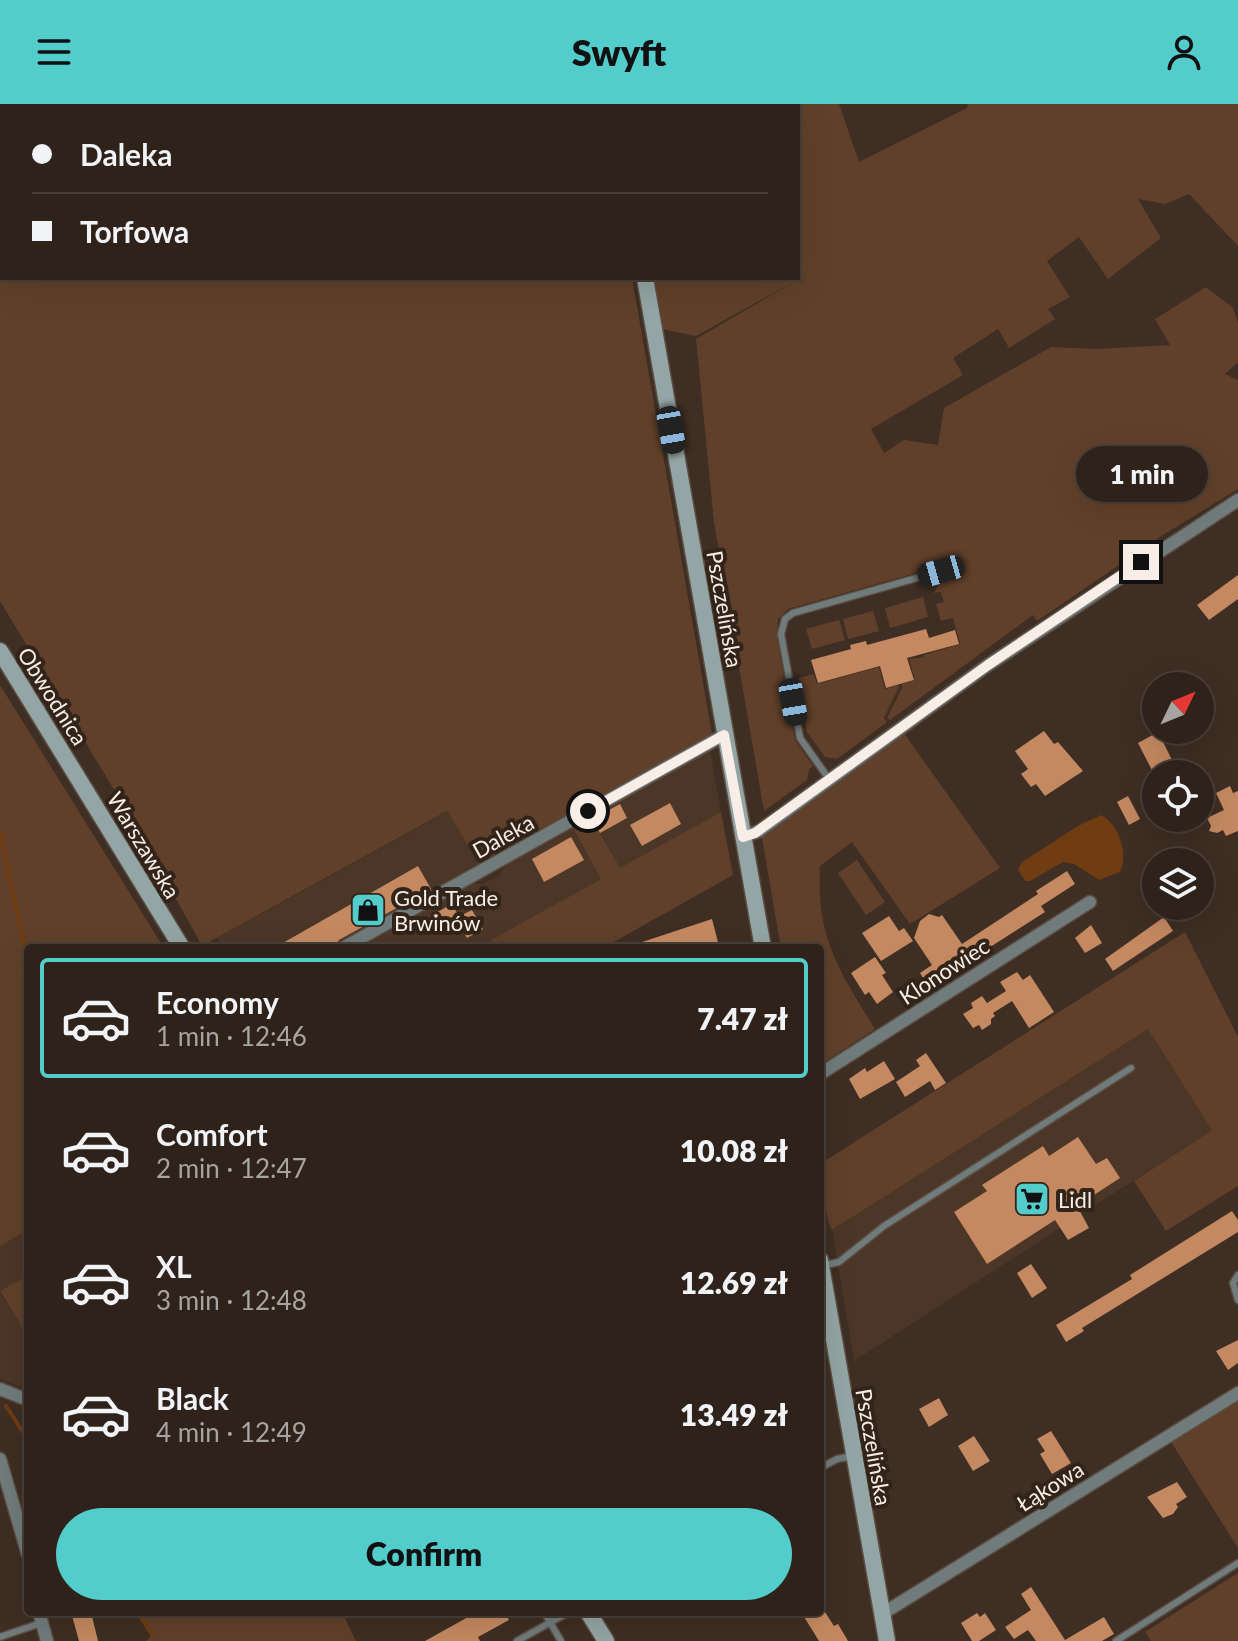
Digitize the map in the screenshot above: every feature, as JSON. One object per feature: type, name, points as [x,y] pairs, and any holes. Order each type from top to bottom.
[{"type":"main road","name":"Pszczelińska","points":[[645,280],[762,944]]},
{"type":"main road","name":"Obwodnica","points":[[0,651],[69,764]]},
{"type":"main road","name":"Warszawska","points":[[69,764],[180,944]]},
{"type":"main road","name":"Pszczelińska","points":[[824,1284],[887,1641]]},
{"type":"main road","points":[[590,1616],[606,1641]]},
{"type":"street","points":[[743,837],[759,831],[988,665],[1238,500]]},
{"type":"street","name":"Daleka","points":[[350,944],[724,735]]},
{"type":"street","name":"Klonowiec","points":[[824,1071],[1090,902]]},
{"type":"street","points":[[0,1389],[24,1398]]},
{"type":"street","name":"Łąkowa","points":[[882,1614],[1238,1393]]},
{"type":"street","points":[[0,1459],[3,1479],[24,1543]]},
{"type":"street","points":[[40,1618],[47,1641]]},
{"type":"lane","points":[[829,779],[800,738],[781,634],[785,619],[793,613],[959,566]]},
{"type":"lane","points":[[824,1265],[839,1262],[884,1226],[1131,1068]]},
{"type":"lane","points":[[1238,1275],[1233,1283],[1238,1300]]},
{"type":"lane","points":[[824,1466],[853,1456]]},
{"type":"lane","points":[[1116,1641],[1238,1563]]},
{"type":"lane","points":[[546,1616],[561,1641]]},
{"type":"lane","points":[[517,1641],[562,1616]]},
{"type":"lane","points":[[0,1637],[40,1618]]},
{"type":"shaded area","points":[[800,104],[839,104],[859,162],[967,108],[968,104],[1238,104],[1238,246],[1189,194],[1165,204],[1138,199],[1161,238],[1108,279],[1079,237],[1047,261],[1070,297],[1048,309],[1055,319],[1009,348],[998,329],[953,358],[963,375],[871,429],[884,453],[904,440],[938,445],[944,408],[1051,347],[1096,349],[1170,345],[1155,319],[1206,287],[1233,308],[1238,323],[1238,362],[1225,374],[1238,380],[1238,489],[1163,535],[1037,621],[1033,615],[890,720],[887,718],[902,684],[915,680],[909,659],[960,644],[953,618],[941,621],[936,604],[944,602],[941,592],[934,593],[941,579],[961,572],[958,561],[788,609],[778,619],[777,638],[795,740],[813,766],[809,769],[807,780],[764,811],[714,522],[696,339],[800,280]]},
{"type":"shaded area","points":[[0,280],[632,280],[712,734],[479,863],[447,811],[201,944],[136,826],[0,601]]},
{"type":"shaded area","points":[[654,280],[797,280],[696,336],[662,329]]},
{"type":"shaded area","points":[[923,597],[928,617],[890,628],[885,608]]},
{"type":"shaded area","points":[[873,611],[879,631],[848,639],[843,619]]},
{"type":"shaded area","points":[[839,620],[845,640],[812,649],[806,629]]},
{"type":"shaded area","points":[[879,667],[885,689],[899,687],[884,718],[887,722],[837,759],[825,757],[807,732],[798,678],[814,674],[817,684]]},
{"type":"shaded area","points":[[0,685],[162,944],[24,944],[24,1232],[0,1246]]},
{"type":"shaded area","points":[[903,732],[1000,868],[910,924],[852,842],[820,866],[822,914],[832,952],[875,1029],[824,1062],[824,944],[780,944],[762,838]]},
{"type":"shaded area","points":[[710,750],[721,812],[619,869],[590,817]]},
{"type":"shaded area","points":[[448,811],[479,863],[466,870],[464,875],[342,944],[221,944],[217,938]]},
{"type":"shaded area","points":[[721,812],[733,875],[610,944],[493,944],[491,940],[601,879],[572,826],[590,817],[620,868]]},
{"type":"shaded area","points":[[1101,815],[1113,825],[1121,840],[1123,865],[1120,872],[1099,880],[1074,864],[1063,862],[1025,881],[1018,870],[1022,862]]},
{"type":"shaded area","points":[[572,826],[601,879],[491,940],[493,944],[362,944],[472,883],[483,884],[499,875],[508,863]]},
{"type":"shaded area","points":[[857,860],[885,902],[866,915],[838,873]]},
{"type":"shaded area","points":[[1185,932],[1238,1037],[1238,1186],[1166,1231],[1134,1181],[1212,1130],[1148,1029],[832,1230],[824,1192],[824,1161]]},
{"type":"shaded area","points":[[1148,1028],[1212,1130],[854,1361],[832,1230]]},
{"type":"shaded area","points":[[24,1232],[24,1277],[0,1291],[0,1246]]},
{"type":"shaded area","points":[[24,1277],[24,1330],[0,1291]]},
{"type":"shaded area","points":[[0,1293],[24,1331],[24,1388],[0,1379]]},
{"type":"shaded area","points":[[1238,1399],[1238,1548],[1171,1442]]},
{"type":"shaded area","points":[[1238,1573],[1238,1641],[1151,1641],[1145,1632]]},
{"type":"shaded area","points":[[138,1616],[344,1616],[356,1641],[146,1641],[151,1636]]},
{"type":"building","points":[[1238,575],[1238,599],[1209,620],[1197,605]]},
{"type":"building","points":[[926,629],[929,638],[955,630],[959,644],[907,658],[914,680],[886,688],[880,666],[818,683],[811,660],[851,649],[850,645],[866,641],[867,645]]},
{"type":"building","points":[[1044,731],[1083,771],[1045,796],[1036,784],[1031,787],[1021,774],[1028,769],[1015,751]]},
{"type":"building","points":[[1138,743],[1164,744],[1172,760],[1147,760]]},
{"type":"building","points":[[1230,786],[1233,793],[1238,791],[1238,831],[1226,836],[1223,830],[1213,832],[1214,815],[1224,810],[1216,793]]},
{"type":"building","points":[[1128,796],[1140,819],[1129,825],[1117,802]]},
{"type":"building","points":[[670,803],[681,824],[642,846],[630,825]]},
{"type":"building","points":[[620,804],[627,818],[600,833],[592,819]]},
{"type":"building","points":[[571,837],[584,860],[544,882],[532,859]]},
{"type":"building","name":"Gold Trade Brwinów","points":[[418,866],[431,889],[336,944],[281,944]]},
{"type":"building","points":[[1067,871],[1075,884],[1041,906],[1045,912],[927,984],[920,973],[932,965],[914,938],[920,921],[929,914],[942,915],[962,944]]},
{"type":"building","points":[[452,904],[459,917],[428,934],[421,921]]},
{"type":"building","points":[[472,910],[483,929],[467,938],[456,918]]},
{"type":"building","points":[[889,916],[899,931],[904,928],[913,941],[881,961],[862,933]]},
{"type":"building","points":[[712,919],[718,944],[636,944]]},
{"type":"building","points":[[1160,920],[1166,920],[1173,931],[1113,971],[1105,959]]},
{"type":"building","points":[[1091,925],[1102,943],[1085,953],[1075,938]]},
{"type":"building","points":[[875,957],[886,973],[882,975],[893,992],[877,1004],[869,992],[865,995],[851,973]]},
{"type":"building","points":[[1017,972],[1023,980],[1030,975],[1054,1012],[1029,1028],[1012,1001],[993,1013],[995,1016],[991,1024],[982,1030],[979,1025],[973,1028],[963,1014],[973,1008],[971,1003],[982,996],[987,1003],[1006,991],[1000,982]]},
{"type":"building","points":[[926,1053],[946,1083],[935,1090],[930,1081],[905,1097],[896,1082],[920,1066],[916,1060]]},
{"type":"building","points":[[884,1061],[895,1079],[860,1099],[849,1079],[865,1068],[867,1072]]},
{"type":"building","name":"Lidl","points":[[1078,1137],[1096,1164],[1107,1158],[1120,1178],[1077,1206],[1089,1228],[1068,1240],[1055,1220],[987,1264],[954,1212],[987,1191],[982,1185],[1043,1146],[1049,1156]]},
{"type":"building","points":[[1232,1211],[1238,1220],[1238,1232],[1082,1328],[1084,1331],[1066,1342],[1056,1325],[1132,1279],[1130,1275]]},
{"type":"building","points":[[1031,1264],[1047,1288],[1032,1298],[1017,1273]]},
{"type":"building","points":[[1238,1340],[1238,1363],[1228,1370],[1216,1351]]},
{"type":"building","points":[[939,1398],[948,1415],[929,1427],[919,1409]]},
{"type":"building","points":[[1051,1431],[1071,1463],[1052,1474],[1040,1454],[1045,1451],[1037,1439]]},
{"type":"building","points":[[974,1436],[990,1461],[973,1471],[958,1446]]},
{"type":"building","points":[[1177,1482],[1187,1497],[1176,1504],[1178,1507],[1173,1514],[1163,1518],[1147,1497]]},
{"type":"building","points":[[1031,1587],[1065,1640],[1104,1617],[1114,1634],[1102,1641],[1036,1641],[1028,1630],[1014,1639],[1005,1627],[1031,1610],[1021,1594]]},
{"type":"building","points":[[825,1612],[834,1626],[838,1624],[848,1641],[819,1641],[803,1616],[824,1616]]},
{"type":"building","points":[[977,1613],[980,1617],[985,1613],[996,1630],[979,1641],[972,1641],[961,1623]]},
{"type":"building","points":[[72,1616],[92,1616],[98,1641],[79,1641]]},
{"type":"building","points":[[470,1616],[506,1616],[509,1620],[478,1637],[480,1641],[425,1641]]},
{"type":"waterway","points":[[0,832],[24,944]]},
{"type":"waterway","points":[[6,1406],[24,1434]]},
{"type":"waterway","points":[[140,1616],[152,1635]]},
{"type":"place","name":"Gold Trade Brwinów","points":[[368,910]]},
{"type":"place","name":"Lidl","points":[[1032,1199]]},
{"type":"route","points":[[588,811],[724,735],[743,837],[755,833],[988,665],[1141,562]]}]
